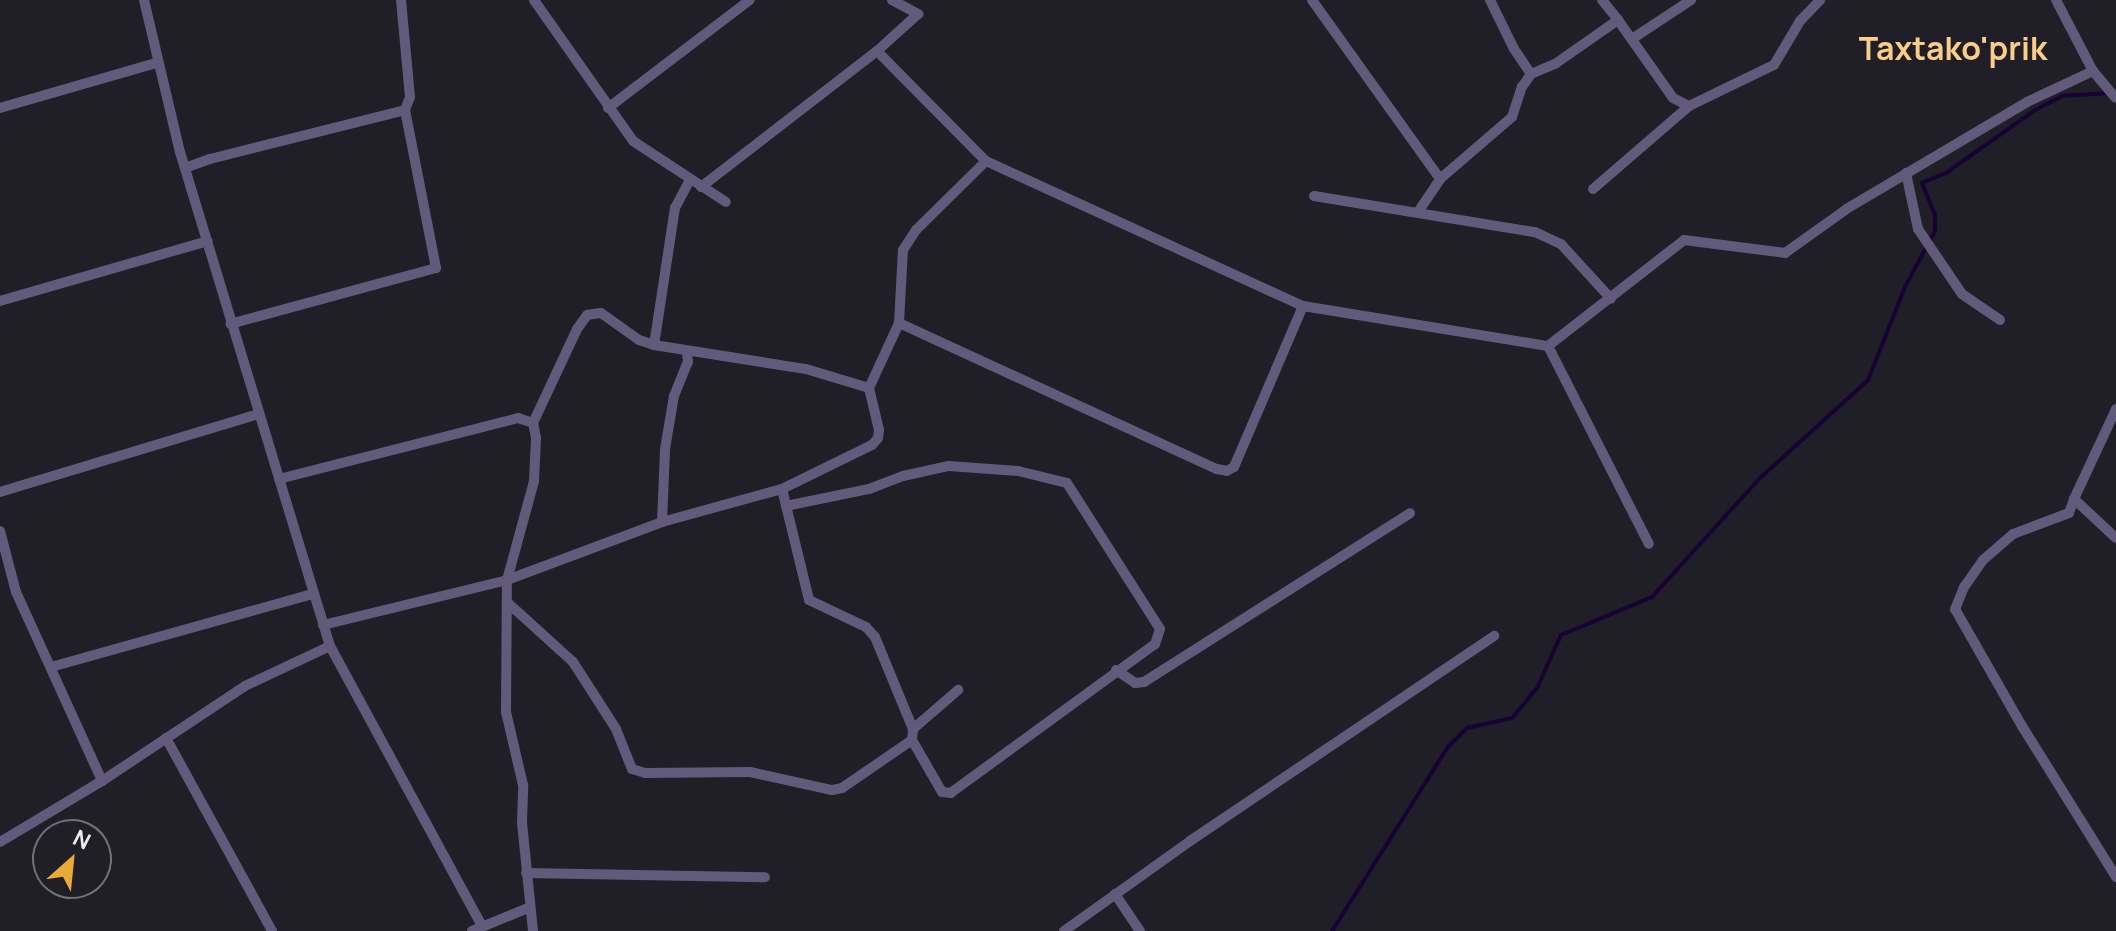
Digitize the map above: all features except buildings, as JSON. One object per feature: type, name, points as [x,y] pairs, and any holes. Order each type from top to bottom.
[{"type":"street","points":[[144,0],[156,63],[185,168],[330,646],[477,928],[528,908]]},
{"type":"street","points":[[230,324],[436,268],[405,110],[410,97],[401,0]]},
{"type":"street","points":[[534,0],[633,141],[726,202]]},
{"type":"street","points":[[608,108],[750,0]]},
{"type":"street","points":[[701,187],[877,51],[918,14],[892,0]]},
{"type":"street","points":[[1312,0],[1440,179]]},
{"type":"street","points":[[1490,0],[1514,49],[1531,74]]},
{"type":"street","points":[[1602,0],[1673,98],[1689,106]]},
{"type":"street","points":[[1632,39],[1691,0]]},
{"type":"street","points":[[1593,189],[1689,106],[1774,65],[1800,21],[1820,0]]},
{"type":"street","points":[[2056,0],[2097,75],[2116,98]]},
{"type":"street","points":[[1418,212],[1440,179],[1512,117],[1522,87],[1531,74],[1555,64],[1618,20]]},
{"type":"street","points":[[877,51],[986,161],[1303,306],[1548,346],[1684,240],[1785,253],[1848,208],[2027,102],[2097,75]]},
{"type":"street","points":[[0,108],[156,63]]},
{"type":"street","points":[[185,168],[405,110]]},
{"type":"street","points":[[323,625],[507,580],[662,522],[782,489],[872,445],[879,430],[869,388],[899,323],[903,250],[916,230],[986,161]]},
{"type":"street","points":[[1906,173],[1918,229],[1962,294],[2000,320]]},
{"type":"street","points":[[654,345],[675,208],[690,180]]},
{"type":"street","points":[[1314,196],[1418,212],[1466,224],[1535,232],[1561,244],[1611,299]]},
{"type":"street","points":[[0,301],[208,241]]},
{"type":"street","points":[[899,323],[1227,471],[1234,467],[1303,306]]},
{"type":"street","points":[[533,931],[528,908],[523,785],[506,712],[507,580],[534,481],[536,438],[533,423],[587,315],[601,313],[639,340],[654,345],[687,353],[806,369],[869,388]]},
{"type":"street","points":[[1548,346],[1649,544]]},
{"type":"street","points":[[662,522],[665,449],[674,396],[688,362],[687,353]]},
{"type":"street","points":[[2116,409],[2069,513],[2013,534],[1983,560],[1964,587],[1955,609],[2022,726],[2116,877]]},
{"type":"street","points":[[0,492],[258,414]]},
{"type":"street","points":[[279,479],[518,418],[533,423]]},
{"type":"street","points":[[782,489],[786,506],[809,600],[866,627],[875,637],[913,734],[942,792],[951,793],[1155,644],[1160,629],[1067,483],[1018,471],[949,466],[903,476],[869,489],[786,506]]},
{"type":"street","points":[[2074,499],[2116,538]]},
{"type":"street","points":[[1116,670],[1135,683],[1144,682],[1410,513]]},
{"type":"street","points":[[0,531],[16,592],[102,781]]},
{"type":"street","points":[[51,667],[312,594]]},
{"type":"street","points":[[508,603],[573,662],[616,729],[632,769],[645,773],[750,772],[832,790],[842,788],[913,734],[958,690]]},
{"type":"street","points":[[1064,931],[1494,636]]},
{"type":"street","points":[[0,842],[102,781],[245,686],[330,646]]},
{"type":"street","points":[[166,738],[272,931]]},
{"type":"street","points":[[526,873],[765,877]]},
{"type":"street","points":[[1115,894],[1140,931]]},
{"type":"waterway","points":[[1332,931],[1448,747],[1467,728],[1512,718],[1537,688],[1561,635],[1652,597],[1760,478],[1868,380],[1905,287],[1935,231],[1935,215],[1922,183],[1946,173],[2035,110],[2062,96],[2110,93]]},
{"type":"district","name":"Taxtako'prik","points":[[1953,48]]}]
